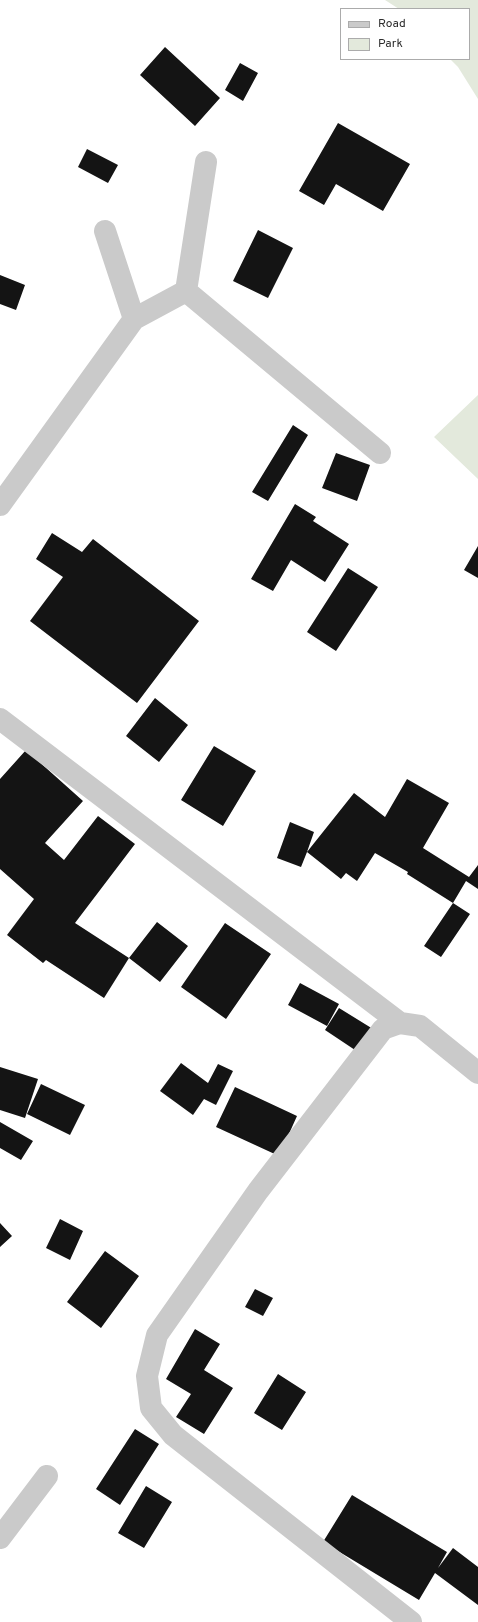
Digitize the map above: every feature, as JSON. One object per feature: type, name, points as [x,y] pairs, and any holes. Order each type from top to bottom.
[{"type":"street","points":[[186,291],[206,162]]},
{"type":"street","points":[[105,231],[134,319]]},
{"type":"street","points":[[0,505],[134,319],[186,291]]},
{"type":"street","points":[[186,291],[380,453]]},
{"type":"street","points":[[0,720],[400,1023]]},
{"type":"street","points":[[411,1622],[173,1435],[151,1408],[147,1376],[157,1335],[258,1191],[383,1029],[400,1023],[420,1026],[478,1073]]},
{"type":"street","points":[[0,1538],[47,1476]]},
{"type":"green space","points":[[385,0],[478,0],[478,99],[458,67],[451,60],[470,60],[470,8],[397,8]]},
{"type":"green space","points":[[478,395],[478,479],[434,437]]},
{"type":"building","points":[[165,47],[220,98],[195,126],[140,75]]},
{"type":"building","points":[[240,63],[258,73],[243,101],[225,90]]},
{"type":"building","points":[[338,123],[410,164],[383,211],[336,184],[324,205],[299,191]]},
{"type":"building","points":[[87,149],[118,165],[108,183],[78,167]]},
{"type":"building","points":[[258,230],[293,248],[268,298],[233,281]]},
{"type":"building","points":[[0,275],[25,285],[16,310],[0,304]]},
{"type":"building","points":[[293,425],[308,435],[268,501],[252,492]]},
{"type":"building","points":[[336,453],[370,465],[357,501],[322,488]]},
{"type":"building","points":[[295,504],[316,517],[313,521],[349,544],[325,582],[291,560],[273,591],[251,579]]},
{"type":"building","points":[[52,533],[82,552],[93,539],[199,621],[137,703],[30,621],[63,577],[36,559]]},
{"type":"building","points":[[478,546],[478,578],[464,570]]},
{"type":"building","points":[[348,568],[378,587],[336,651],[307,632]]},
{"type":"building","points":[[155,698],[188,725],[159,762],[126,736]]},
{"type":"building","points":[[214,746],[256,771],[223,826],[181,800]]},
{"type":"building","points":[[26,750],[83,801],[45,843],[64,860],[98,816],[135,844],[75,923],[129,958],[104,998],[46,960],[43,963],[7,935],[34,899],[0,869],[0,779]]},
{"type":"building","points":[[407,779],[449,803],[423,848],[469,877],[478,865],[478,889],[466,881],[453,903],[407,874],[408,872],[375,853],[357,881],[346,873],[341,879],[307,852],[354,793],[385,817]]},
{"type":"building","points":[[290,822],[314,832],[301,867],[277,858]]},
{"type":"building","points":[[453,903],[470,914],[441,957],[424,946]]},
{"type":"building","points":[[157,922],[188,946],[160,982],[129,958]]},
{"type":"building","points":[[225,923],[271,954],[226,1019],[181,987]]},
{"type":"building","points":[[300,983],[339,1004],[327,1026],[288,1005]]},
{"type":"building","points":[[339,1008],[373,1029],[358,1052],[325,1030]]},
{"type":"building","points":[[181,1063],[208,1083],[218,1064],[233,1071],[216,1105],[204,1099],[193,1115],[160,1091]]},
{"type":"building","points":[[0,1067],[38,1079],[25,1118],[0,1110]]},
{"type":"building","points":[[41,1084],[85,1105],[70,1135],[27,1114]]},
{"type":"building","points":[[235,1087],[297,1116],[279,1156],[216,1127]]},
{"type":"building","points":[[0,1122],[33,1141],[21,1160],[0,1148]]},
{"type":"building","points":[[60,1219],[83,1231],[70,1260],[46,1248]]},
{"type":"building","points":[[0,1223],[12,1236],[0,1247]]},
{"type":"building","points":[[105,1251],[139,1276],[101,1328],[67,1302]]},
{"type":"building","points":[[255,1289],[273,1298],[263,1316],[245,1307]]},
{"type":"building","points":[[195,1329],[220,1344],[204,1370],[233,1388],[204,1434],[176,1417],[191,1394],[166,1379]]},
{"type":"building","points":[[278,1374],[306,1392],[282,1430],[254,1413]]},
{"type":"building","points":[[135,1429],[159,1444],[120,1505],[96,1489]]},
{"type":"building","points":[[146,1486],[172,1502],[144,1548],[118,1533]]},
{"type":"building","points":[[352,1495],[447,1552],[438,1568],[453,1548],[478,1567],[478,1605],[435,1573],[419,1600],[323,1542]]}]
